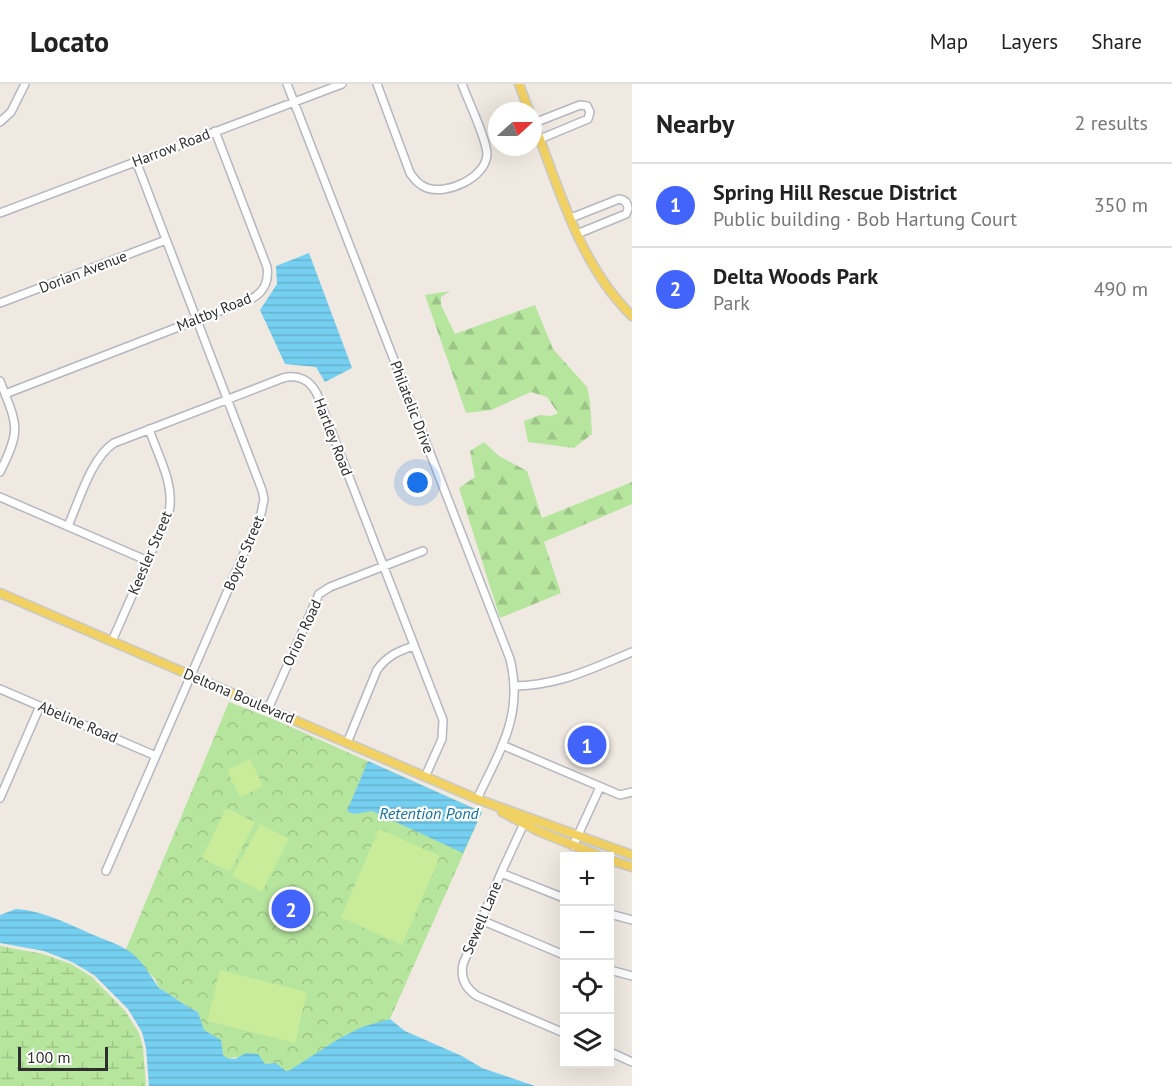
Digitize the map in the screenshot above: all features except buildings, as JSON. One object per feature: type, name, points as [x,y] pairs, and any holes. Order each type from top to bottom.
[{"type":"main road","points":[[519,84],[526,102]]},
{"type":"main road","points":[[542,144],[591,264],[632,316]]},
{"type":"main road","name":"Deltona Boulevard","points":[[0,593],[477,799],[589,852]]},
{"type":"main road","name":"Deltona Boulevard","points":[[526,821],[577,834],[632,855]]},
{"type":"main road","points":[[614,862],[632,867]]},
{"type":"street","points":[[0,122],[11,112],[25,84]]},
{"type":"street","name":"Philatelic Drive","points":[[287,84],[510,659],[515,687],[513,715],[477,799]]},
{"type":"street","name":"Harrow Road","points":[[0,213],[342,84]]},
{"type":"street","points":[[377,84],[410,172],[418,183],[436,190],[474,178],[485,162],[486,146],[462,84]]},
{"type":"street","points":[[542,119],[580,105],[587,106],[590,112],[588,119],[542,138]]},
{"type":"street","name":"Maltby Road","points":[[5,394],[257,296],[268,276],[267,267],[215,131]]},
{"type":"street","name":"Boyce Street","points":[[106,872],[263,506],[262,490],[136,161]]},
{"type":"street","points":[[571,218],[620,199],[628,206],[626,214],[577,234]]},
{"type":"street","name":"Dorian Avenue","points":[[0,303],[166,240]]},
{"type":"street","name":"Hartley Road","points":[[68,526],[102,453],[114,443],[288,377],[299,378],[310,384],[317,394],[444,726],[442,739],[425,777]]},
{"type":"street","points":[[0,381],[14,417],[15,435],[0,472]]},
{"type":"street","name":"Keesler Street","points":[[112,641],[169,512],[171,494],[149,429]]},
{"type":"street","points":[[0,497],[148,561]]},
{"type":"street","name":"Orion Road","points":[[268,709],[319,594],[330,587],[423,551]]},
{"type":"street","points":[[347,743],[382,663],[395,652],[414,646]]},
{"type":"street","points":[[515,687],[560,681],[632,652]]},
{"type":"street","name":"Abeline Road","points":[[0,688],[156,756]]},
{"type":"street","points":[[0,798],[40,706]]},
{"type":"street","points":[[502,745],[620,795],[632,792]]},
{"type":"street","points":[[573,846],[600,787]]},
{"type":"street","name":"Sewell Lane","points":[[526,821],[481,920],[463,964],[462,976],[466,987],[477,996],[560,1031]]},
{"type":"street","points":[[501,873],[560,896]]},
{"type":"street","points":[[614,915],[632,920]]},
{"type":"street","points":[[481,920],[560,953]]},
{"type":"street","points":[[614,971],[632,976]]},
{"type":"street","points":[[614,1054],[632,1062]]},
{"type":"green space","points":[[450,291],[441,297],[441,305],[455,334],[535,305],[553,349],[587,387],[592,434],[574,448],[528,442],[524,421],[540,415],[551,416],[558,413],[547,397],[531,392],[491,410],[466,413],[425,295]]},
{"type":"green space","points":[[484,442],[499,456],[527,471],[542,518],[632,482],[632,504],[544,542],[561,593],[500,618],[459,488],[475,477],[470,451]]},
{"type":"green space","points":[[229,702],[273,719],[482,812],[390,1019],[342,1037],[306,1061],[286,1071],[276,1063],[265,1064],[241,1057],[227,1058],[223,1055],[220,1040],[204,1030],[198,1012],[159,988],[156,980],[126,949]]},
{"type":"green space","points":[[250,759],[263,786],[240,797],[227,770]]},
{"type":"green space","points":[[226,808],[255,822],[230,872],[202,858]]},
{"type":"green space","points":[[260,824],[289,839],[262,892],[232,876]]},
{"type":"green space","points":[[379,829],[440,856],[402,945],[341,917]]},
{"type":"green space","points":[[297,887],[313,919],[288,932],[271,901]]},
{"type":"green space","points":[[0,946],[43,954],[71,964],[92,977],[125,1011],[139,1033],[143,1048],[146,1086],[0,1086]]},
{"type":"green space","points":[[220,970],[307,992],[295,1043],[207,1021]]},
{"type":"water","points":[[309,253],[352,368],[325,382],[316,367],[285,364],[260,310],[277,284],[276,266]]},
{"type":"water","name":"Retention Pond","points":[[368,761],[482,812],[463,853],[372,811],[354,814],[347,811]]},
{"type":"water","points":[[16,909],[57,919],[130,952],[159,988],[198,1012],[204,1030],[221,1040],[223,1055],[227,1058],[235,1059],[246,1053],[258,1054],[265,1064],[276,1063],[286,1071],[362,1027],[390,1019],[405,1031],[462,1056],[482,1068],[535,1086],[149,1086],[146,1048],[142,1032],[128,1009],[94,975],[72,962],[44,951],[0,943],[0,915]]},
{"type":"place","name":"Spring Hill Rescue District","points":[[587,745]]},
{"type":"place","name":"Delta Woods Park","points":[[291,909]]}]
